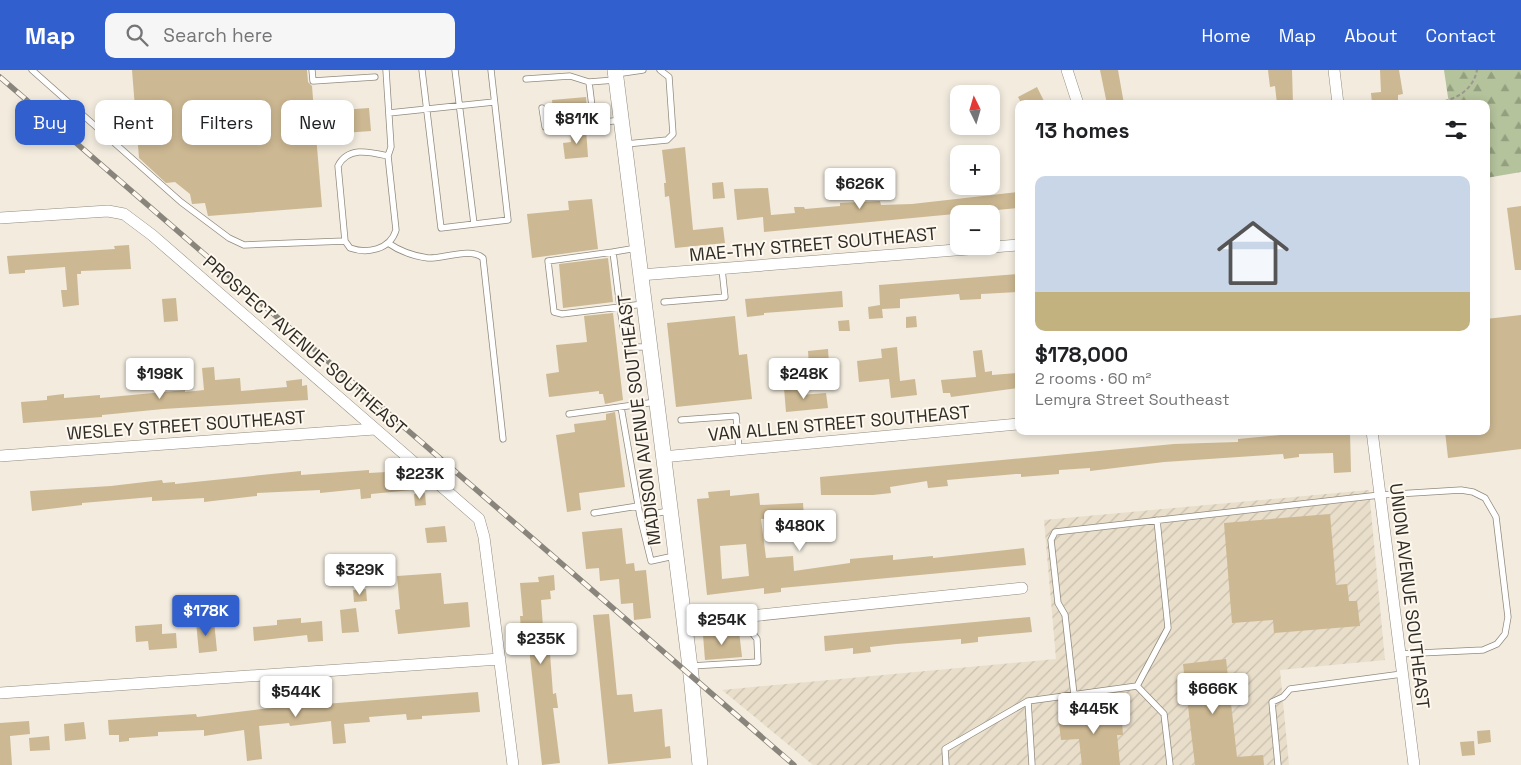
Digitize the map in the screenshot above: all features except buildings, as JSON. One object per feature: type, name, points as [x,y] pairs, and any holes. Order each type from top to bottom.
[{"type":"street","points":[[1067,70],[1077,100]]},
{"type":"street","points":[[1334,70],[1338,100]]},
{"type":"street","name":"MADISON AVENUE SOUTHEAST","points":[[616,75],[674,556],[690,666],[700,765]]},
{"type":"street","name":"PROSPECT AVENUE SOUTHEAST","points":[[0,218],[108,211],[124,214],[152,235],[478,519],[484,537],[513,765]]},
{"type":"street","name":"MAE-THY STREET SOUTHEAST","points":[[640,275],[1015,245]]},
{"type":"street","name":"VAN ALLEN STREET SOUTHEAST","points":[[662,456],[1015,424]]},
{"type":"street","name":"WESLEY STREET SOUTHEAST","points":[[0,456],[375,430]]},
{"type":"street","name":"UNION AVENUE SOUTHEAST","points":[[1372,435],[1414,765]]},
{"type":"street","points":[[683,623],[1022,588]]},
{"type":"street","points":[[0,693],[500,659]]},
{"type":"lane","points":[[32,70],[181,202],[229,238],[244,246],[345,241]]},
{"type":"lane","points":[[312,70],[313,81],[375,77]]},
{"type":"lane","points":[[386,70],[391,147],[388,156],[396,230],[394,237],[388,243],[370,251],[350,248],[345,241],[338,166],[342,158],[351,153],[366,151],[388,156]]},
{"type":"lane","points":[[422,70],[441,228],[508,220],[490,70]]},
{"type":"lane","points":[[455,70],[474,224]]},
{"type":"lane","points":[[526,79],[570,76],[589,82],[643,70]]},
{"type":"lane","points":[[624,144],[666,140],[673,134],[669,77],[660,70]]},
{"type":"lane","points":[[589,82],[594,123]]},
{"type":"lane","points":[[389,113],[494,102]]},
{"type":"lane","points":[[542,108],[545,127],[558,128],[621,120]]},
{"type":"lane","points":[[388,243],[402,252],[431,258],[471,254],[483,258],[503,439]]},
{"type":"lane","points":[[637,248],[548,261],[554,312],[562,314],[644,304]]},
{"type":"lane","points":[[613,252],[626,347],[649,346]]},
{"type":"lane","points":[[664,302],[725,297],[722,269]]},
{"type":"lane","points":[[570,414],[656,402]]},
{"type":"lane","points":[[621,407],[638,506],[651,561],[674,556]]},
{"type":"lane","points":[[681,420],[736,416],[739,449]]},
{"type":"lane","points":[[1074,694],[1065,615],[1058,603],[1053,536],[1059,530],[1380,495],[1461,490],[1474,492],[1485,498],[1496,517],[1508,617],[1505,634],[1497,644],[1483,650],[1399,654]]},
{"type":"lane","points":[[594,513],[638,506]]},
{"type":"lane","points":[[640,516],[669,511]]},
{"type":"lane","points":[[1136,686],[1168,628],[1157,520]]},
{"type":"lane","points":[[690,666],[758,662],[757,639],[747,626],[746,616]]},
{"type":"lane","points":[[1278,765],[1272,702],[1283,697],[1290,689],[1402,674]]},
{"type":"lane","points":[[946,765],[945,749],[1028,701],[1136,686]]},
{"type":"lane","points":[[1136,686],[1164,714],[1170,765]]},
{"type":"lane","points":[[1028,701],[1032,765]]},
{"type":"path","points":[[1448,100],[1462,95],[1475,80],[1477,70]]},
{"type":"shaded area","points":[[1369,490],[1385,660],[1280,670],[1289,765],[813,765],[722,690],[1056,659],[1044,520]]},
{"type":"green space","points":[[1444,70],[1521,70],[1521,172],[1490,177],[1490,100],[1448,100]]},
{"type":"railway","points":[[0,77],[794,765]]}]
